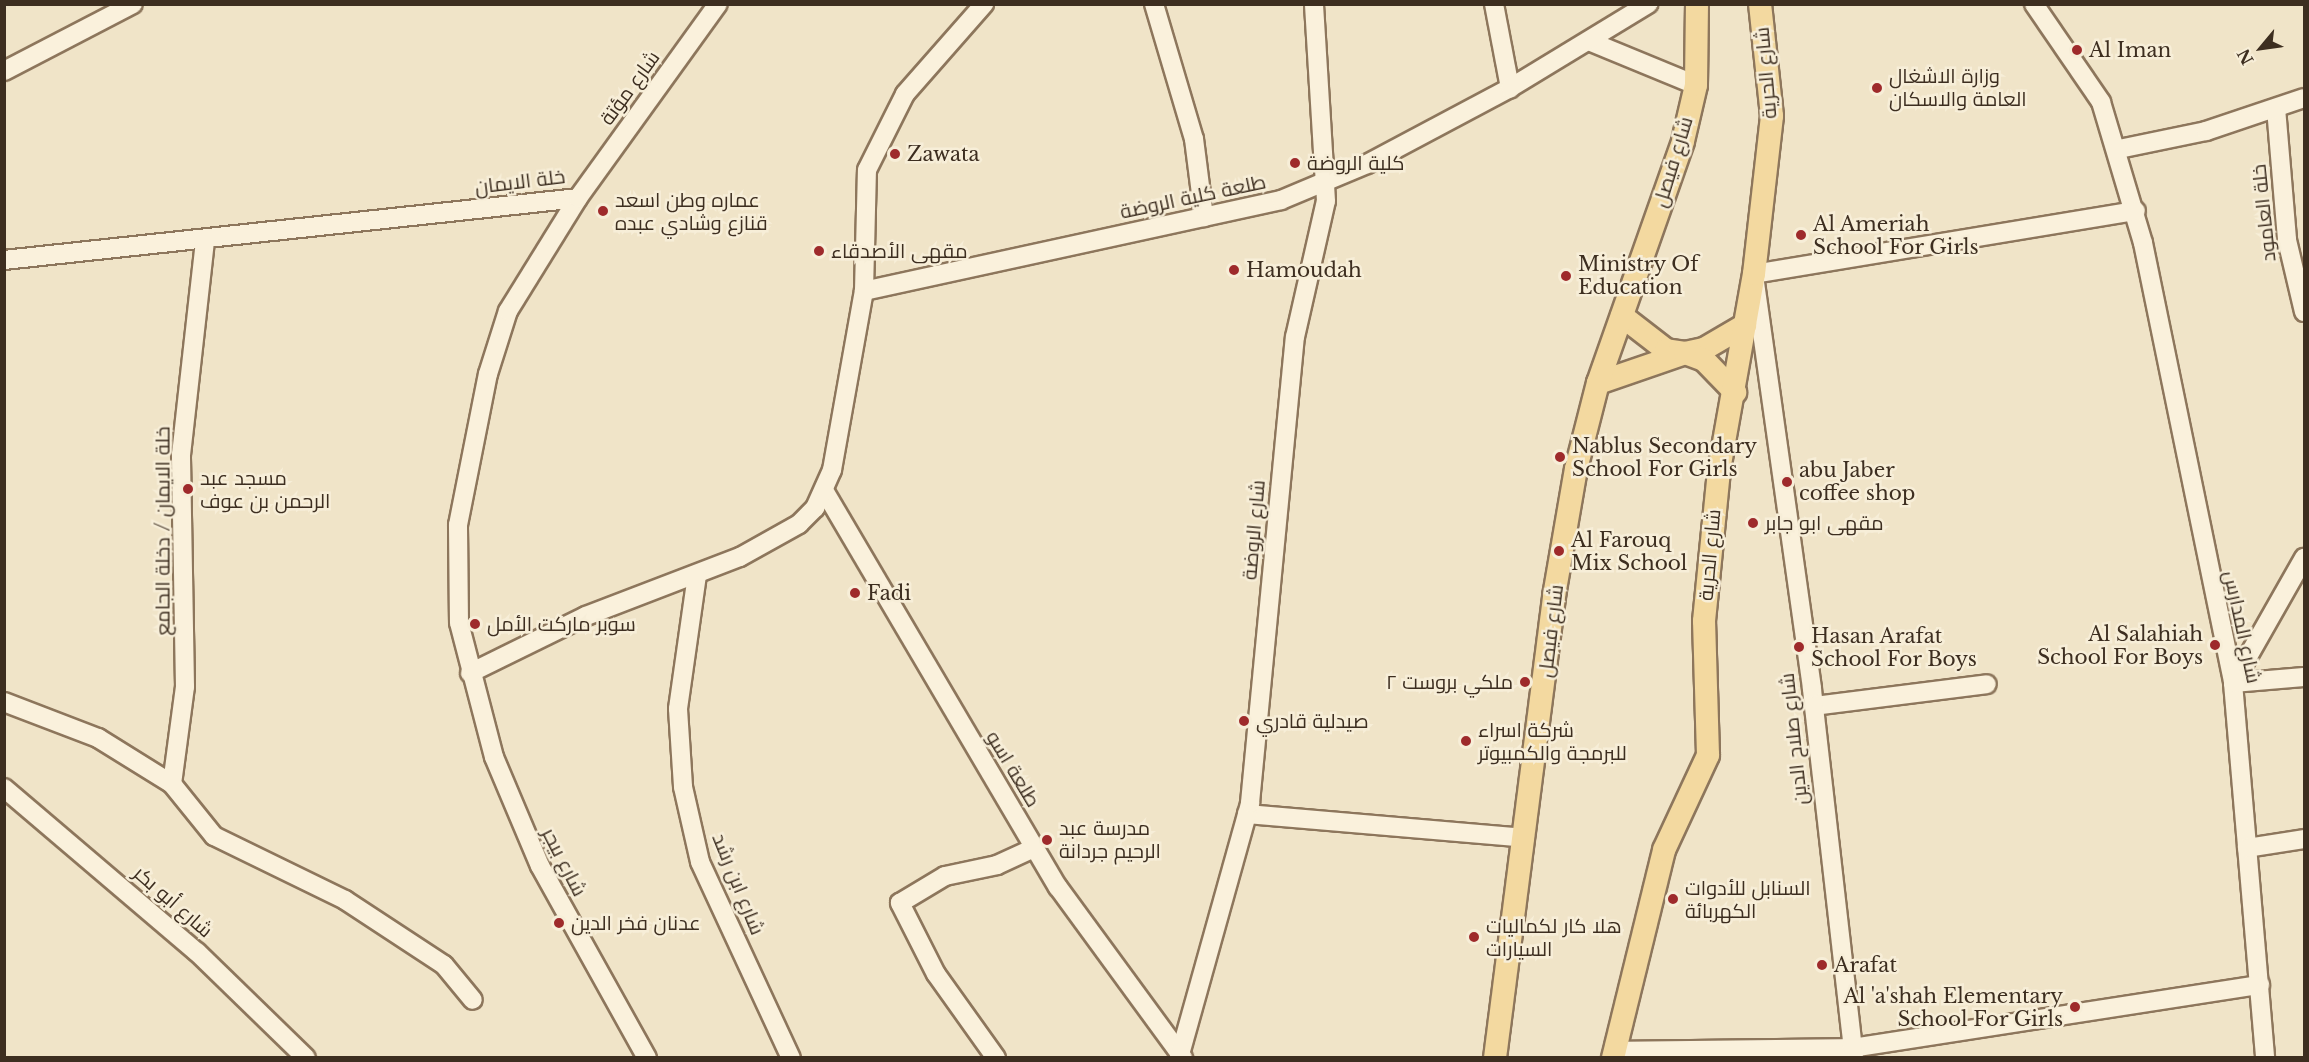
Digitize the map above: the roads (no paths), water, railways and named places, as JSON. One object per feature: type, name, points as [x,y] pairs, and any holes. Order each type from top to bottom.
[{"type":"main road","name":"شارع فيصل","points":[[1495,1058],[1525,838],[1554,596],[1598,383],[1683,141],[1696,85],[1697,4]]},
{"type":"main road","name":"شارع الحرية","points":[[1613,1054],[1664,850],[1708,755],[1704,621],[1719,470],[1735,392],[1754,274],[1772,116],[1760,4]]},
{"type":"main road","points":[[1622,315],[1666,350],[1685,353],[1704,360],[1735,392]]},
{"type":"main road","points":[[1598,383],[1685,353],[1704,350],[1746,325]]},
{"type":"street","points":[[4,71],[133,4]]},
{"type":"street","name":"شارع مؤتة","points":[[578,198],[718,4]]},
{"type":"street","points":[[470,673],[586,616],[697,575],[799,524],[825,492],[864,291],[867,170],[905,94],[984,4]]},
{"type":"street","points":[[1154,4],[1194,139],[1204,217]]},
{"type":"street","name":"شارع الروضة","points":[[1180,1056],[1247,814],[1294,337],[1326,201],[1314,4]]},
{"type":"street","points":[[1494,4],[1510,88]]},
{"type":"street","name":"طلعة كلية الروضة","points":[[864,291],[1281,200],[1324,183],[1510,88],[1648,4]]},
{"type":"street","name":"شارع المدارس","points":[[2034,4],[2089,79],[2119,149],[2136,211],[2233,682],[2265,1058]]},
{"type":"street","points":[[1589,41],[1696,85]]},
{"type":"street","points":[[2119,149],[2206,131],[2304,98]]},
{"type":"street","name":"خلة العامود","points":[[2276,108],[2287,240],[2304,312]]},
{"type":"street","name":"خلة الايمان","points":[[4,260],[205,241],[578,198]]},
{"type":"street","name":"خلة الايمان","points":[[470,673],[455,584],[472,444],[508,311],[578,198]]},
{"type":"street","points":[[1754,274],[2136,211]]},
{"type":"street","name":"خلة الايمان / دخلة الجامع","points":[[172,784],[185,687],[181,455],[205,241]]},
{"type":"street","name":"شارع صلاح الدين","points":[[1754,274],[1814,706],[1853,1053]]},
{"type":"street","name":"طلعة اسو","points":[[825,492],[1034,848],[1180,1056]]},
{"type":"street","points":[[2233,682],[2304,558]]},
{"type":"street","name":"شارع ابن رشد","points":[[697,575],[678,708],[683,787],[700,862],[790,1058]]},
{"type":"street","name":"شارع بيجر","points":[[470,673],[522,828],[646,1058]]},
{"type":"street","points":[[2233,682],[2304,677]]},
{"type":"street","points":[[1814,706],[1987,684]]},
{"type":"street","points":[[4,702],[98,738],[172,784],[214,836],[345,900],[444,965],[473,1000]]},
{"type":"street","name":"شارع أبو بكر","points":[[4,788],[197,952],[306,1058]]},
{"type":"street","points":[[1247,814],[1525,838]]},
{"type":"street","points":[[2247,848],[2304,839]]},
{"type":"street","points":[[996,1058],[942,984],[900,903],[945,876],[997,865],[1034,848]]},
{"type":"street","points":[[1613,1054],[1853,1053],[2260,985]]},
{"type":"place","name":"Al Iman","points":[[2077,50]]},
{"type":"place","name":"وزارة الاشغال العامة والاسكان","points":[[1877,88]]},
{"type":"place","name":"Zawata","points":[[895,154]]},
{"type":"place","name":"كلية الروضة","points":[[1295,163]]},
{"type":"place","name":"عماره وطن اسعد قنازع وشادي عبده","points":[[603,211]]},
{"type":"place","name":"Al Ameriah School For Girls","points":[[1801,235]]},
{"type":"place","name":"مقهى الأصدقاء","points":[[819,251]]},
{"type":"place","name":"Hamoudah","points":[[1234,270]]},
{"type":"place","name":"Ministry Of Education","points":[[1566,276]]},
{"type":"place","name":"Nablus Secondary School For Girls","points":[[1560,457]]},
{"type":"place","name":"abu Jaber coffee shop","points":[[1787,482]]},
{"type":"place","name":"مسجد عبد الرحمن بن عوف","points":[[188,489]]},
{"type":"place","name":"مقهى ابو جابر","points":[[1753,523]]},
{"type":"place","name":"Al Farouq Mix School","points":[[1559,551]]},
{"type":"place","name":"Fadi","points":[[855,593]]},
{"type":"place","name":"سوبر ماركت الأمل","points":[[475,624]]},
{"type":"place","name":"Al Salahiah School For Boys","points":[[2215,645]]},
{"type":"place","name":"Hasan Arafat School For Boys","points":[[1799,647]]},
{"type":"place","name":"ملكي بروست ٢","points":[[1525,682]]},
{"type":"place","name":"صيدلية قادري","points":[[1244,721]]},
{"type":"place","name":"شركة اسراء للبرمجة والكمبيوتر","points":[[1466,741]]},
{"type":"place","name":"مدرسة عبد الرحيم جردانة","points":[[1047,840]]},
{"type":"place","name":"السنابل للأدوات الكهربائة","points":[[1673,899]]},
{"type":"place","name":"عدنان فخر الدين","points":[[559,923]]},
{"type":"place","name":"هلا كار لكماليات السيارات","points":[[1474,937]]},
{"type":"place","name":"Arafat","points":[[1822,965]]},
{"type":"place","name":"Al 'a'shah Elementary School For Girls","points":[[2075,1007]]}]
